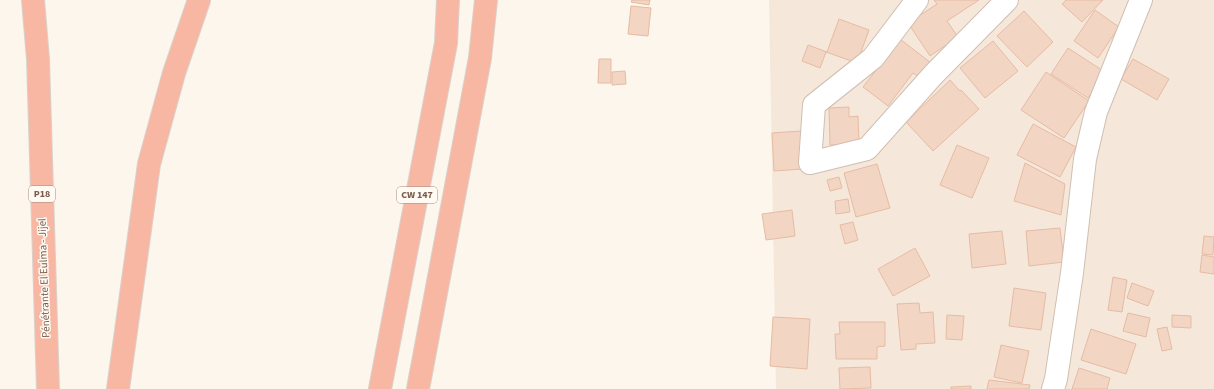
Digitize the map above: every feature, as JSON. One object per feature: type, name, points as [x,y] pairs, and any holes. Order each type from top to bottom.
[{"type":"highway","name":"Pénétrante El Eulma - Jijel","points":[[33,0],[38,59],[48,389]]},
{"type":"highway","points":[[118,389],[149,164],[174,73],[200,0]]},
{"type":"highway","name":"CW 147","points":[[380,389],[446,43],[448,0]]},
{"type":"highway","name":"CW 147","points":[[418,389],[480,58],[486,0]]},
{"type":"street","points":[[917,0],[873,58],[814,105],[810,163],[867,149],[934,74],[1007,0]]},
{"type":"street","points":[[1053,389],[1072,273],[1085,159],[1096,112],[1137,1]]},
{"type":"shaded area","points":[[769,0],[1214,0],[1214,389],[776,389]]},
{"type":"building","points":[[632,0],[650,0],[649,5],[631,2]]},
{"type":"building","points":[[934,0],[979,0],[947,21],[958,37],[930,56],[908,23],[937,4]]},
{"type":"building","points":[[1066,0],[1103,0],[1082,22],[1062,4]]},
{"type":"building","points":[[631,6],[651,8],[648,36],[628,34]]},
{"type":"building","points":[[1095,10],[1119,27],[1098,58],[1074,41]]},
{"type":"building","points":[[1024,11],[1053,42],[1027,67],[997,36]]},
{"type":"building","points":[[839,19],[869,30],[857,63],[826,52],[820,68],[802,61],[808,45],[827,52]]},
{"type":"building","points":[[900,39],[931,63],[920,78],[913,73],[888,106],[863,87]]},
{"type":"building","points":[[993,41],[1018,71],[985,98],[960,68]]},
{"type":"building","points":[[1068,48],[1105,72],[1088,98],[1051,74]]},
{"type":"building","points":[[599,59],[611,59],[611,83],[598,83]]},
{"type":"building","points":[[1133,59],[1169,79],[1157,100],[1121,79]]},
{"type":"building","points":[[625,71],[626,84],[612,85],[612,72]]},
{"type":"building","points":[[1046,72],[1089,101],[1064,138],[1021,110]]},
{"type":"building","points":[[950,80],[979,109],[933,151],[906,122]]},
{"type":"building","points":[[849,107],[849,117],[858,116],[859,144],[830,145],[829,108]]},
{"type":"building","points":[[1033,124],[1076,147],[1060,177],[1017,155]]},
{"type":"building","points":[[801,131],[803,169],[774,171],[772,133]]},
{"type":"building","points":[[957,145],[989,158],[972,198],[940,185]]},
{"type":"building","points":[[1025,163],[1065,184],[1061,215],[1014,201]]},
{"type":"building","points":[[877,164],[890,208],[856,217],[844,173]]},
{"type":"building","points":[[839,177],[842,188],[830,191],[827,180]]},
{"type":"building","points":[[848,199],[850,212],[836,214],[835,201]]},
{"type":"building","points":[[792,210],[795,236],[766,240],[762,214]]},
{"type":"building","points":[[853,222],[858,240],[845,244],[840,225]]},
{"type":"building","points":[[1060,228],[1064,262],[1029,266],[1026,231]]},
{"type":"building","points":[[1002,231],[1006,264],[972,268],[969,234]]},
{"type":"building","points":[[1204,236],[1214,237],[1213,255],[1202,254]]},
{"type":"building","points":[[915,248],[930,276],[893,296],[878,269]]},
{"type":"building","points":[[1202,255],[1214,257],[1214,274],[1200,272]]},
{"type":"building","points":[[1113,277],[1127,280],[1122,312],[1108,310]]},
{"type":"building","points":[[1132,283],[1154,291],[1148,306],[1127,298]]},
{"type":"building","points":[[1014,288],[1046,293],[1041,330],[1009,326]]},
{"type":"building","points":[[919,303],[920,313],[933,312],[935,343],[916,344],[916,349],[901,350],[897,304]]},
{"type":"building","points":[[1128,313],[1150,318],[1146,337],[1123,331]]},
{"type":"building","points":[[947,315],[964,316],[962,340],[946,339]]},
{"type":"building","points":[[1172,315],[1191,316],[1191,328],[1172,327]]},
{"type":"building","points":[[773,317],[810,319],[807,369],[770,366]]},
{"type":"building","points":[[839,322],[885,322],[885,346],[877,347],[877,359],[836,359],[835,334],[840,334]]},
{"type":"building","points":[[1167,327],[1172,349],[1162,351],[1157,329]]},
{"type":"building","points":[[1091,329],[1136,344],[1126,374],[1081,360]]},
{"type":"building","points":[[1001,345],[1029,351],[1022,383],[994,377]]},
{"type":"building","points":[[870,367],[871,388],[840,389],[839,368]]},
{"type":"building","points":[[1079,368],[1110,378],[1107,389],[1072,389]]},
{"type":"building","points":[[989,380],[1030,385],[1029,389],[987,389]]},
{"type":"building","points":[[971,386],[971,389],[951,389],[951,387]]}]
